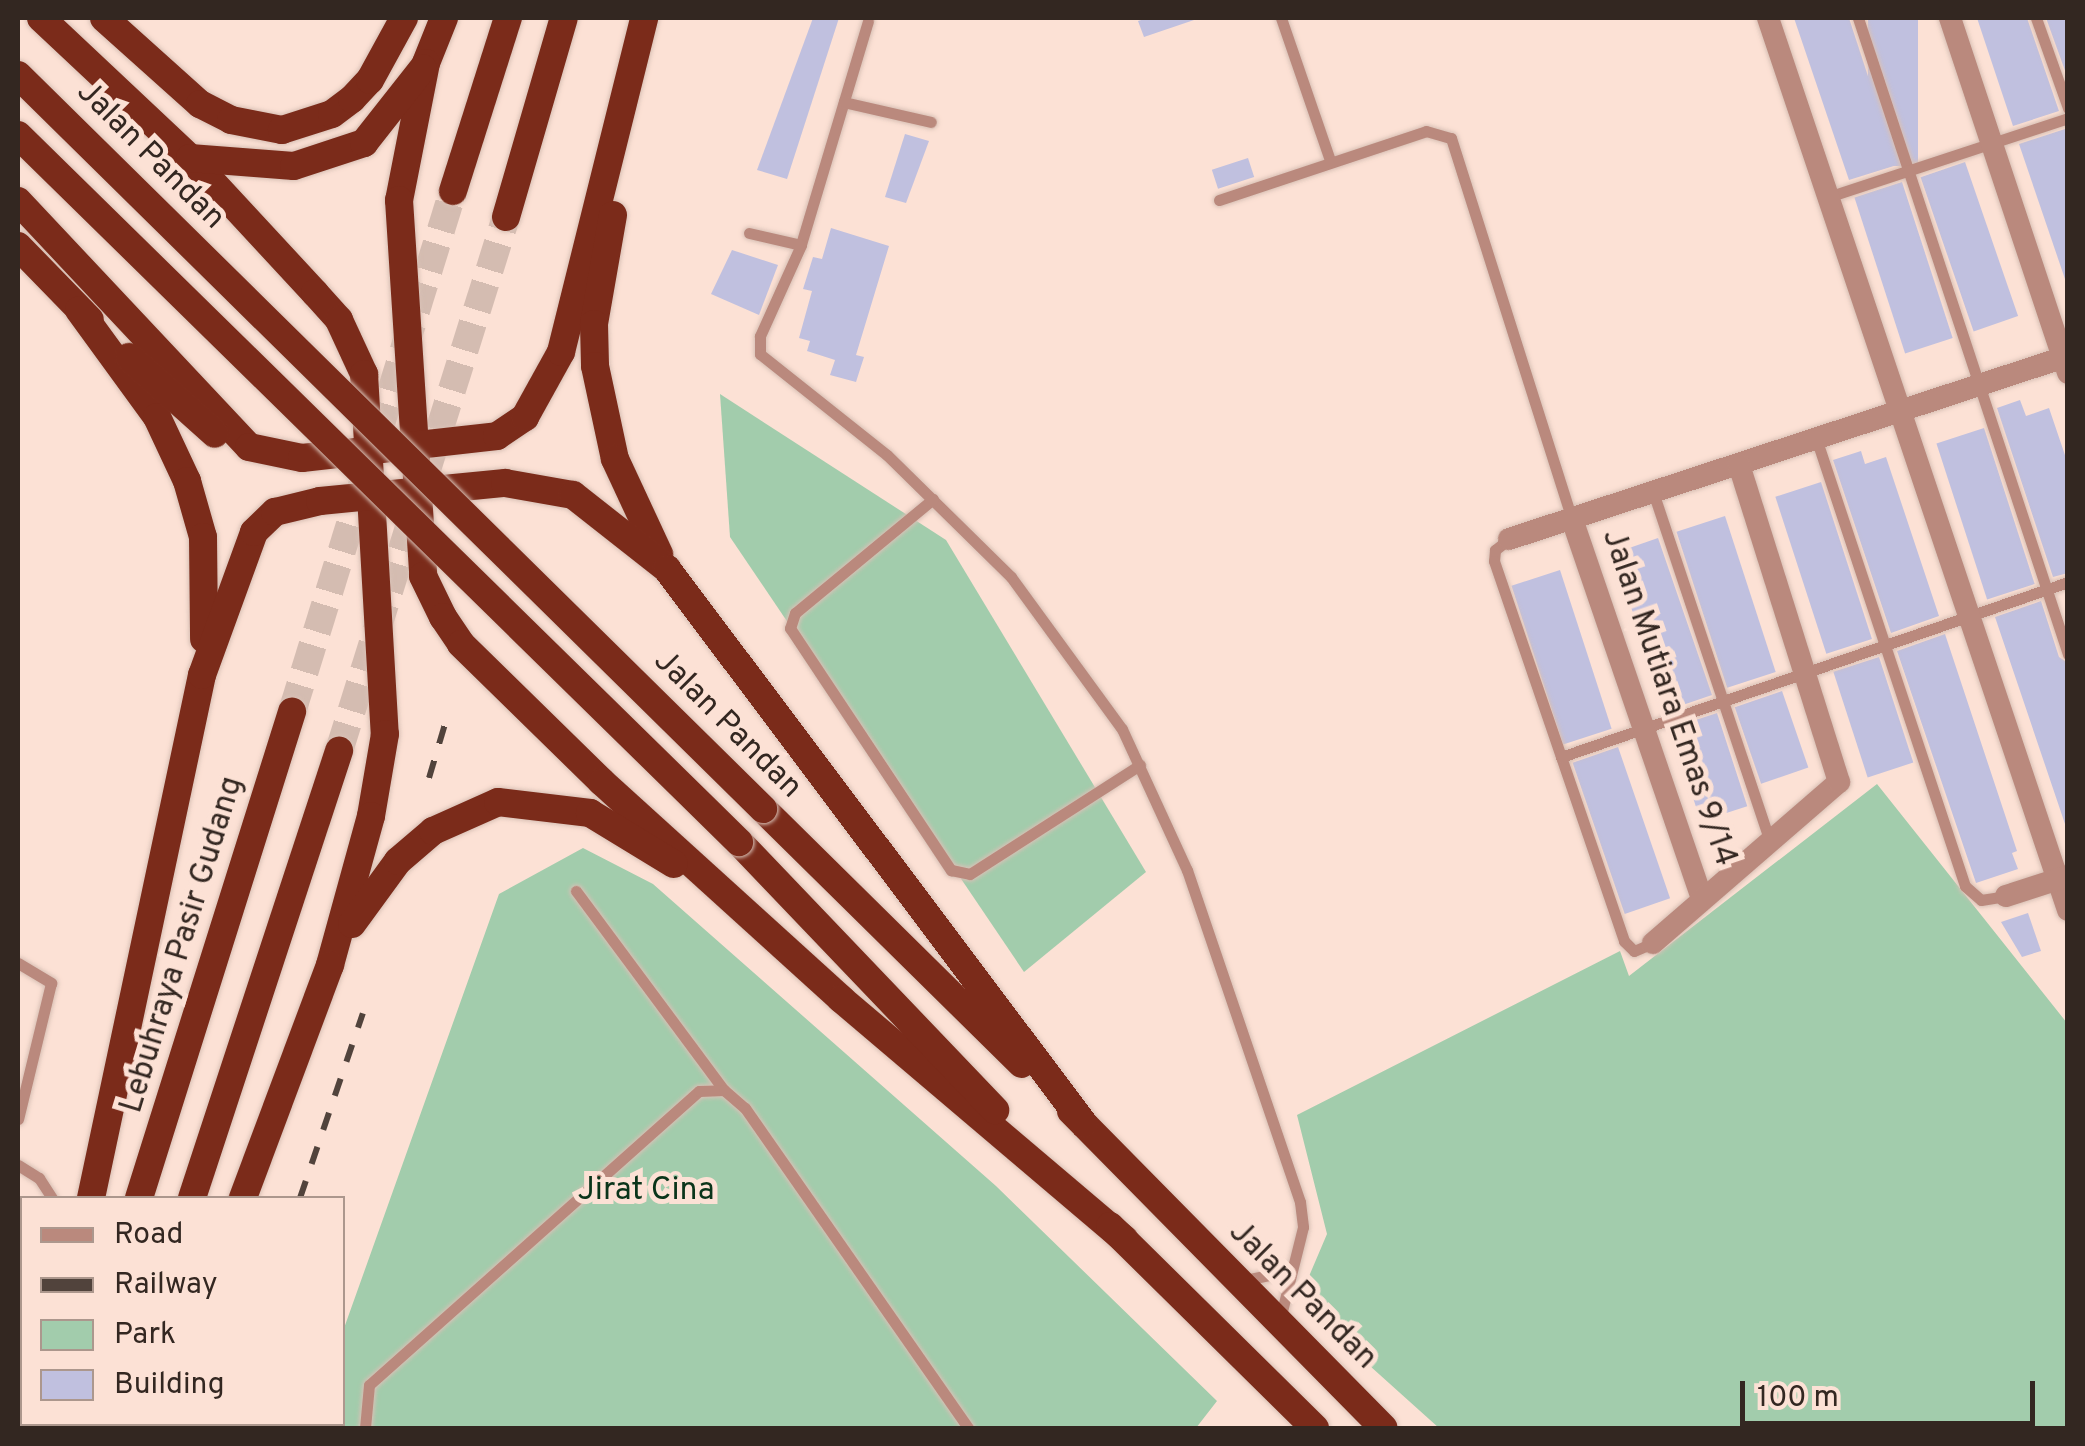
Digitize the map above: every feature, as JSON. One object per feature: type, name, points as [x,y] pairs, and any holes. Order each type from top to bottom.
[{"type":"highway","points":[[41,18],[190,158],[339,320],[364,374],[385,734],[370,816],[330,965],[244,1196]]},
{"type":"highway","points":[[104,18],[200,104],[230,120],[282,130],[332,114],[352,100],[404,18]]},
{"type":"highway","points":[[444,18],[426,63],[399,200],[423,576],[461,644],[727,896],[1124,1239]]},
{"type":"highway","points":[[453,191],[508,18]]},
{"type":"highway","points":[[506,218],[564,18]]},
{"type":"highway","points":[[18,246],[79,310],[209,432],[236,438],[272,454],[302,458],[368,454],[497,436],[525,417],[543,393],[561,352],[648,18]]},
{"type":"highway","points":[[648,18],[600,279],[594,352],[615,459],[667,569],[1084,1124]]},
{"type":"highway","points":[[190,158],[294,166],[364,143],[426,63]]},
{"type":"highway","name":"Jalan Pandan","points":[[18,74],[1084,1124],[1384,1428]]},
{"type":"highway","points":[[18,135],[739,842],[1124,1239],[1316,1428]]},
{"type":"highway","points":[[18,201],[236,438]]},
{"type":"highway","points":[[79,310],[156,417],[188,481],[203,536],[202,675]]},
{"type":"highway","points":[[91,1196],[202,675],[254,532],[276,512],[506,484],[573,495],[667,569]]},
{"type":"highway","name":"Lebuhraya Pasir Gudang","points":[[139,1196],[292,712]]},
{"type":"highway","points":[[193,1196],[339,751]]},
{"type":"highway","points":[[330,965],[364,902],[398,861],[433,831],[498,802],[590,813],[727,896]]},
{"type":"street","points":[[1768,18],[1831,196],[1967,617],[2062,878],[2068,910]]},
{"type":"street","points":[[1509,539],[1976,385],[2066,362],[1950,18]]},
{"type":"street","points":[[1652,943],[1839,782],[1808,672],[1739,464]]},
{"type":"street","name":"Jalan Mutiara Emas 9/14","points":[[1572,519],[1702,898]]},
{"type":"street","points":[[2006,896],[2062,878]]},
{"type":"lane","points":[[1281,18],[1330,160]]},
{"type":"lane","points":[[1858,18],[1976,385],[2068,654]]},
{"type":"lane","points":[[2036,18],[2068,108]]},
{"type":"lane","points":[[868,21],[801,245],[760,336],[762,359],[887,455],[1010,577],[1081,668],[1140,764],[1187,870],[1300,1202],[1303,1227],[1280,1325]]},
{"type":"lane","points":[[844,102],[931,122]]},
{"type":"lane","points":[[1831,196],[2068,118]]},
{"type":"lane","points":[[1219,200],[1426,131],[1451,138],[1572,519]]},
{"type":"lane","points":[[750,233],[801,245]]},
{"type":"lane","points":[[1816,438],[1966,889],[1985,900],[2006,896]]},
{"type":"lane","points":[[1653,492],[1770,841]]},
{"type":"lane","points":[[933,500],[795,613],[790,628],[951,870],[970,874],[1140,764]]},
{"type":"lane","points":[[1509,539],[1495,550],[1494,561],[1624,942],[1634,951],[1652,943]]},
{"type":"lane","points":[[1562,757],[2068,582]]},
{"type":"lane","points":[[576,892],[724,1090],[744,1108],[968,1428]]},
{"type":"lane","points":[[18,963],[52,983],[18,1118]]},
{"type":"lane","points":[[365,1428],[369,1385],[698,1091],[724,1090]]},
{"type":"lane","points":[[18,1165],[39,1178],[51,1196]]},
{"type":"lane","points":[[1235,1280],[1290,1271]]},
{"type":"green space","points":[[720,394],[946,540],[1146,872],[1024,972],[730,537]]},
{"type":"green space","points":[[1877,784],[2067,1023],[2067,1428],[1439,1428],[1311,1313],[1304,1288],[1327,1234],[1297,1115],[1620,951],[1629,976]]},
{"type":"green space","name":"Jirat Cina","points":[[583,848],[653,884],[996,1186],[1217,1401],[1196,1428],[308,1428],[345,1426],[345,1325],[499,894]]},
{"type":"building","points":[[813,18],[839,18],[787,179],[757,170]]},
{"type":"building","points":[[1794,18],[1849,18],[1897,165],[1849,180]]},
{"type":"building","points":[[1868,18],[1918,18],[1918,166],[1868,166]]},
{"type":"building","points":[[1977,18],[2027,18],[2059,111],[2013,126]]},
{"type":"building","points":[[2046,18],[2068,18],[2068,79]]},
{"type":"building","points":[[1194,20],[1144,37],[1138,21]]},
{"type":"building","points":[[2068,128],[2068,279],[2065,279],[2019,144]]},
{"type":"building","points":[[905,134],[929,141],[906,203],[885,197]]},
{"type":"building","points":[[1248,158],[1254,177],[1218,189],[1212,170]]},
{"type":"building","points":[[1965,162],[2018,316],[1974,331],[1921,177]]},
{"type":"building","points":[[1902,182],[1953,338],[1905,353],[1854,197]]},
{"type":"building","points":[[831,228],[889,246],[856,355],[864,357],[856,382],[830,375],[835,360],[807,351],[810,341],[799,338],[812,291],[803,289],[813,257],[822,259]]},
{"type":"building","points":[[732,250],[778,265],[759,315],[711,294]]},
{"type":"building","points":[[2020,400],[2026,416],[2049,408],[2068,464],[2068,573],[2053,577],[1997,408]]},
{"type":"building","points":[[1984,428],[2035,584],[1987,599],[1936,443]]},
{"type":"building","points":[[1861,451],[1865,464],[1886,457],[1939,616],[1891,633],[1833,460]]},
{"type":"building","points":[[1821,482],[1872,639],[1826,654],[1775,497]]},
{"type":"building","points":[[1725,516],[1776,672],[1727,688],[1676,532]]},
{"type":"building","points":[[1658,538],[1712,695],[1667,711],[1613,554]]},
{"type":"building","points":[[1560,570],[1612,729],[1563,745],[1511,586]]},
{"type":"building","points":[[2041,601],[2059,657],[2068,663],[2065,824],[1995,617]]},
{"type":"building","points":[[1945,634],[2017,851],[2012,853],[2018,869],[1976,883],[1897,651]]},
{"type":"building","points":[[1879,657],[1913,763],[1868,777],[1833,672]]},
{"type":"building","points":[[1782,691],[1808,768],[1761,784],[1735,707]]},
{"type":"building","points":[[1717,713],[1747,806],[1701,821],[1670,728]]},
{"type":"building","points":[[1618,747],[1670,898],[1625,914],[1573,763]]},
{"type":"building","points":[[2028,913],[2041,951],[2022,957],[2001,922]]},
{"type":"tunnel","points":[[292,712],[453,191]]},
{"type":"tunnel","points":[[339,751],[506,217]]},
{"type":"railway","points":[[429,778],[448,714]]},
{"type":"railway","points":[[301,1196],[363,1013]]}]
